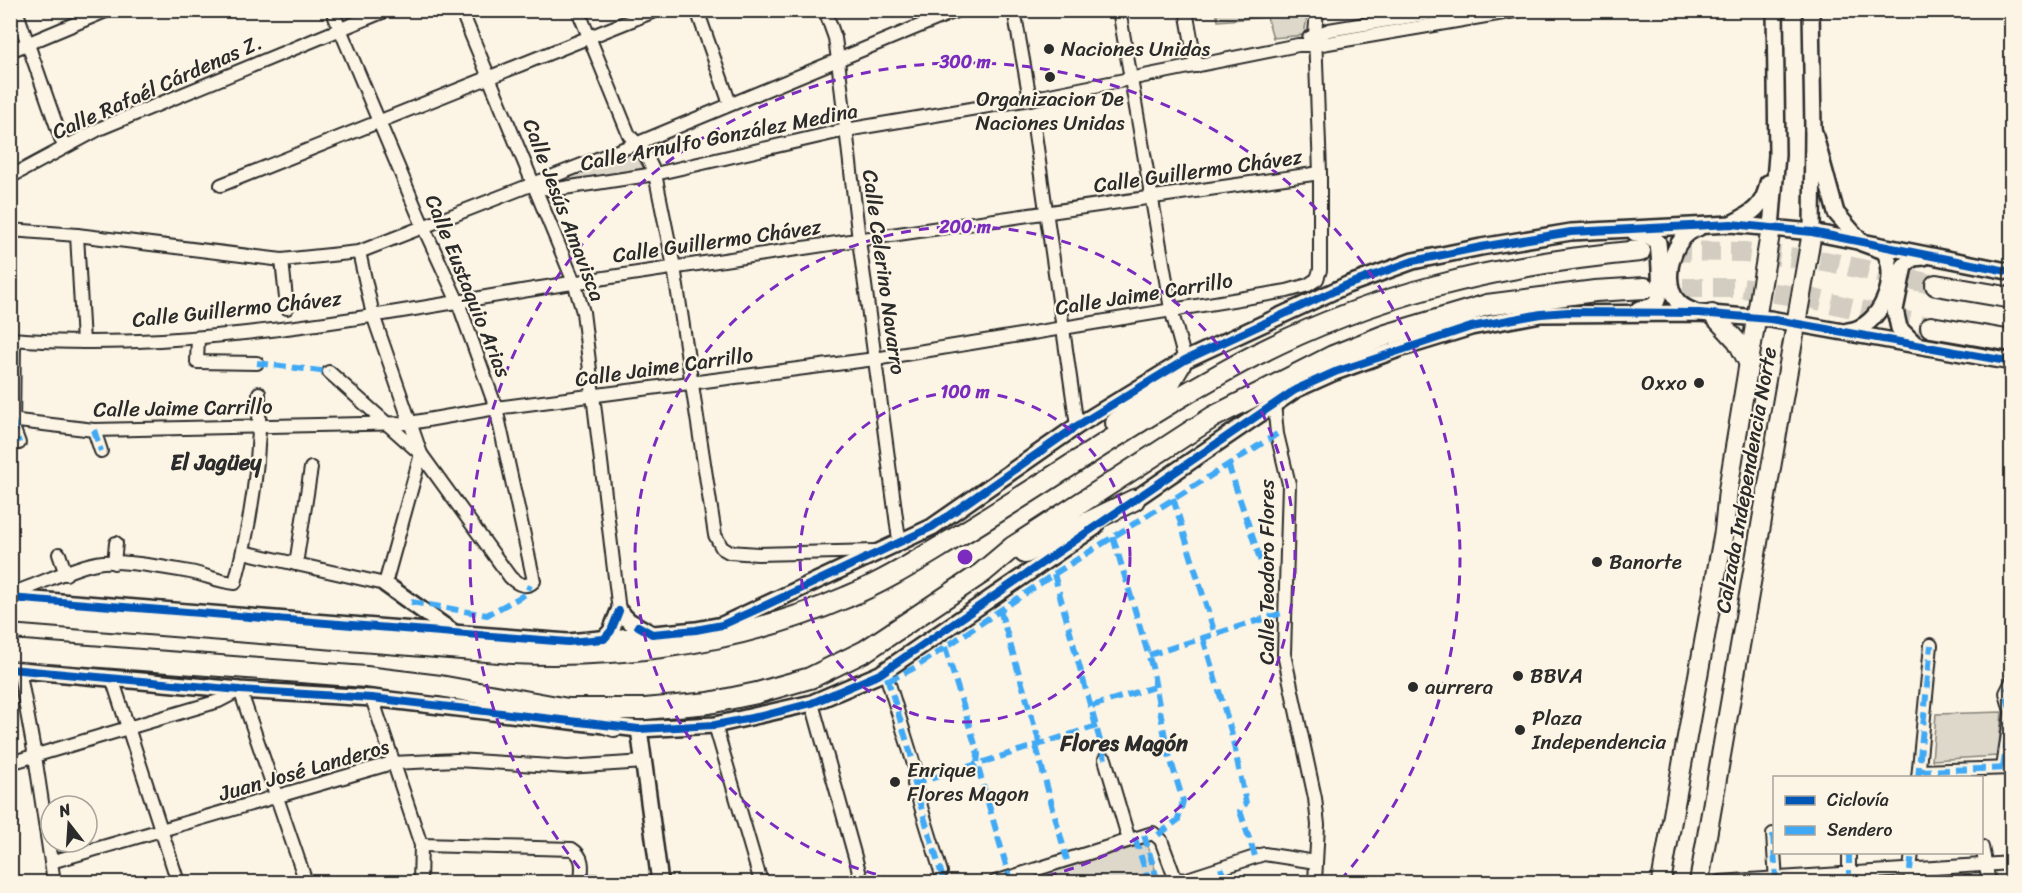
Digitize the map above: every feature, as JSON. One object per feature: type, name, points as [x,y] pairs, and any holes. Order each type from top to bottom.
[{"type":"highway","points":[[10,613],[523,653],[621,653],[687,646],[807,613],[849,597],[894,574],[1050,480],[1138,423],[1242,362],[1361,308],[1455,279],[1572,257],[1640,251]]},
{"type":"highway","points":[[1936,285],[2012,298]]},
{"type":"highway","points":[[524,715],[560,708],[645,709],[709,703],[810,678],[865,651],[982,573],[1013,547],[1213,417],[1333,356],[1386,334],[1487,305],[1595,291],[1645,288]]},
{"type":"highway","points":[[1931,327],[2012,341]]},
{"type":"highway","points":[[1050,480],[1089,443],[1170,382],[1183,363]]},
{"type":"highway","points":[[982,573],[1134,500]]},
{"type":"highway","points":[[10,650],[366,677],[440,686],[560,708],[614,726]]},
{"type":"main road","name":"Calzada Independencia Norte","points":[[1661,882],[1724,531],[1728,490],[1771,228]]},
{"type":"main road","name":"Calzada Independencia Norte","points":[[1699,882],[1812,232]]},
{"type":"main road","points":[[1705,314],[1737,341],[1749,364]]},
{"type":"street","points":[[16,10],[64,147]]},
{"type":"street","points":[[10,51],[108,10]]},
{"type":"street","name":"Calle Eustaquio Arias","points":[[332,10],[423,226],[458,302],[496,408],[534,574],[534,581],[530,585],[516,583],[510,577],[421,454]]},
{"type":"street","name":"Calle Rafaél Cárdenas Z.","points":[[10,177],[101,128],[387,10]]},
{"type":"street","name":"Calle Jesús Amavisca","points":[[461,10],[574,282],[583,312],[619,611]]},
{"type":"street","points":[[579,10],[629,135],[638,143],[656,174],[674,267],[715,535],[722,548],[729,552],[758,554],[877,551]]},
{"type":"street","points":[[221,185],[657,10]]},
{"type":"street","points":[[697,10],[730,104]]},
{"type":"street","name":"Calle Celerino Navarro","points":[[825,10],[835,38],[899,540]]},
{"type":"street","points":[[534,185],[958,10]]},
{"type":"street","points":[[1014,10],[1030,99]]},
{"type":"street","points":[[1119,10],[1150,197],[1183,363]]},
{"type":"street","points":[[1186,10],[1196,66]]},
{"type":"street","points":[[1317,10],[1320,173]]},
{"type":"street","name":"Calle Arnulfo González Medina","points":[[10,230],[77,235],[282,260],[359,252],[534,185],[549,189],[564,188],[656,174],[846,130],[1130,80],[1298,45],[1449,10]]},
{"type":"street","name":"Calle Arnulfo González Medina","points":[[1316,40],[1521,10]]},
{"type":"street","name":"Calzada Independencia Norte","points":[[1771,228],[1777,155],[1775,10]]},
{"type":"street","name":"Calzada Independencia Norte","points":[[1810,10],[1814,129],[1812,232]]},
{"type":"street","points":[[1034,126],[1077,426]]},
{"type":"street","points":[[1814,129],[1836,213],[1862,243],[1884,251],[1890,270],[1885,300],[1868,323],[1857,330],[1844,331]]},
{"type":"street","points":[[1731,224],[1757,209],[1761,204],[1777,155]]},
{"type":"street","name":"Calle Guillermo Chávez","points":[[12,339],[83,342],[198,338],[373,315],[674,267],[1320,173]]},
{"type":"street","name":"Calle Jaime Carrillo","points":[[12,421],[94,430],[410,423],[496,408],[875,359],[1287,291],[1308,285],[1317,279],[1320,270],[1320,173]]},
{"type":"street","points":[[10,596],[568,642],[722,625],[899,540],[932,527],[1077,426],[1183,363],[1347,285],[1413,261],[1528,238],[1571,232],[1731,224],[1812,232],[1924,257],[2012,272]]},
{"type":"street","points":[[1705,314],[1684,307],[1675,298],[1671,285],[1672,255],[1678,242],[1690,231],[1707,225]]},
{"type":"street","points":[[1618,313],[1654,305],[1658,300],[1661,267],[1658,242],[1649,236],[1621,230]]},
{"type":"street","points":[[77,235],[83,342]]},
{"type":"street","points":[[359,252],[373,315],[421,454],[385,584]]},
{"type":"street","points":[[1916,344],[1899,328],[1895,310],[1905,267],[1912,258],[1924,257]]},
{"type":"street","points":[[282,260],[287,308]]},
{"type":"street","points":[[54,882],[35,756],[15,669],[240,690],[372,698],[639,729],[716,725],[812,703],[885,671],[1274,403],[1335,372],[1471,327],[1541,314],[1705,314],[1796,322],[2012,362]]},
{"type":"street","points":[[198,338],[197,362],[257,363]]},
{"type":"street","points":[[12,339],[12,421],[19,443]]},
{"type":"street","points":[[329,372],[421,454]]},
{"type":"street","points":[[10,596],[76,568],[103,562],[192,572],[222,582],[235,583],[243,552],[260,426],[259,393]]},
{"type":"street","name":"Calle Teodoro Flores","points":[[1274,403],[1277,434],[1290,484],[1284,654],[1316,798],[1318,825],[1315,882]]},
{"type":"street","points":[[94,430],[101,451]]},
{"type":"street","points":[[296,564],[311,468]]},
{"type":"street","points":[[114,563],[116,543]]},
{"type":"street","points":[[243,552],[385,584],[454,633]]},
{"type":"street","points":[[59,554],[66,574]]},
{"type":"street","points":[[604,639],[611,631],[619,611],[628,621],[652,634]]},
{"type":"street","points":[[1931,645],[1927,683],[1932,696],[1931,704],[1924,711],[1919,774],[2007,768],[2011,707],[2006,693],[2012,681]]},
{"type":"street","points":[[885,671],[916,771],[914,783],[941,872]]},
{"type":"street","points":[[112,678],[178,882]]},
{"type":"street","points":[[10,763],[219,701],[240,690]]},
{"type":"street","points":[[240,690],[306,882]]},
{"type":"street","points":[[372,698],[421,845],[420,882]]},
{"type":"street","points":[[812,703],[862,882]]},
{"type":"street","points":[[716,725],[762,882]]},
{"type":"street","points":[[639,729],[660,882]]},
{"type":"street","points":[[1105,759],[1129,840]]},
{"type":"street","name":"Juan José Landeros","points":[[51,862],[392,763],[457,760],[567,767],[645,762]]},
{"type":"street","points":[[994,882],[1153,833],[1158,835],[1170,871],[1175,878],[1184,880],[1264,854],[1316,862]]},
{"type":"street","points":[[421,845],[572,849],[579,853],[582,861],[581,882],[619,882]]},
{"type":"street","points":[[1983,853],[1989,882]]},
{"type":"street","points":[[1774,854],[1776,881]]},
{"type":"street","points":[[1849,854],[1849,874]]},
{"type":"street","points":[[1911,876],[1912,854]]},
{"type":"street","points":[[1719,882],[1776,881],[1849,874],[1911,876],[1985,864],[2012,863]]},
{"type":"shaded area","points":[[1216,11],[1308,11],[1304,35],[1273,38],[1267,17],[1218,21]]},
{"type":"shaded area","points":[[627,152],[638,158],[645,170],[567,183],[560,179]]},
{"type":"shaded area","points":[[2002,712],[1998,756],[1932,760],[1936,714]]},
{"type":"shaded area","points":[[1147,843],[1159,882],[1020,882]]},
{"type":"tunnel","points":[[1640,251],[1744,252],[1825,261],[1936,285]]},
{"type":"tunnel","points":[[1653,288],[1742,288],[1814,299],[1931,327]]},
{"type":"marked path","points":[[257,363],[329,372]]},
{"type":"marked path","points":[[13,421],[19,443]]},
{"type":"marked path","points":[[94,430],[101,451]]},
{"type":"marked path","points":[[888,681],[916,667],[1054,574],[1277,434]]},
{"type":"marked path","points":[[1228,464],[1266,577]]},
{"type":"marked path","points":[[1173,498],[1215,634]]},
{"type":"marked path","points":[[1113,537],[1152,667],[1167,748],[1183,801],[1178,820],[1158,835]]},
{"type":"marked path","points":[[1054,574],[1105,759]]},
{"type":"marked path","points":[[411,602],[487,615],[526,594],[530,585]]},
{"type":"marked path","points":[[1000,610],[1040,744]]},
{"type":"marked path","points":[[1149,655],[1285,612]]},
{"type":"marked path","points":[[1203,638],[1231,731],[1246,803],[1240,811],[1255,856]]},
{"type":"marked path","points":[[1918,776],[1931,645]]},
{"type":"marked path","points":[[945,647],[978,754],[977,764],[1010,879]]},
{"type":"marked path","points":[[887,677],[916,771],[914,784],[944,882]]},
{"type":"marked path","points":[[2010,708],[2006,693],[2012,681]]},
{"type":"marked path","points":[[1092,706],[1154,687]]},
{"type":"marked path","points":[[2003,768],[2012,707]]},
{"type":"marked path","points":[[914,784],[1097,726]]},
{"type":"marked path","points":[[1036,746],[1067,860]]},
{"type":"marked path","points":[[1919,771],[2012,768]]},
{"type":"marked path","points":[[1144,835],[1158,882]]},
{"type":"marked path","points":[[1135,838],[1149,882]]},
{"type":"marked path","points":[[1774,854],[1776,880]]},
{"type":"marked path","points":[[1849,854],[1849,874]]},
{"type":"marked path","points":[[1910,870],[1912,854]]},
{"type":"marked path","points":[[1221,868],[1225,882]]},
{"type":"cycle path","points":[[638,626],[652,634],[722,625],[932,527],[1077,426],[1185,360],[1347,285],[1413,261],[1571,232],[1731,224],[1812,232],[2012,272]]},
{"type":"cycle path","points":[[10,669],[240,690],[372,698],[639,729],[715,725],[812,703],[880,674],[1295,390],[1335,372],[1471,327],[1541,314],[1568,312],[1699,313],[1770,319],[2012,362]]},
{"type":"cycle path","points":[[10,598],[568,642],[604,639],[611,631],[619,611]]},
{"type":"place","name":"Naciones Unidas","points":[[1049,49]]},
{"type":"place","name":"Organizacion De Naciones Unidas","points":[[1050,77]]},
{"type":"place","name":"Oxxo","points":[[1699,383]]},
{"type":"place","name":"Banorte","points":[[1597,562]]},
{"type":"place","name":"BBVA","points":[[1518,676]]},
{"type":"place","name":"aurrera","points":[[1413,687]]},
{"type":"place","name":"Plaza Independencia","points":[[1520,730]]},
{"type":"place","name":"Enrique Flores Magon","points":[[895,782]]},
{"type":"district","name":"El Jagüey","points":[[216,462]]},
{"type":"district","name":"Flores Magón","points":[[1124,743]]}]
